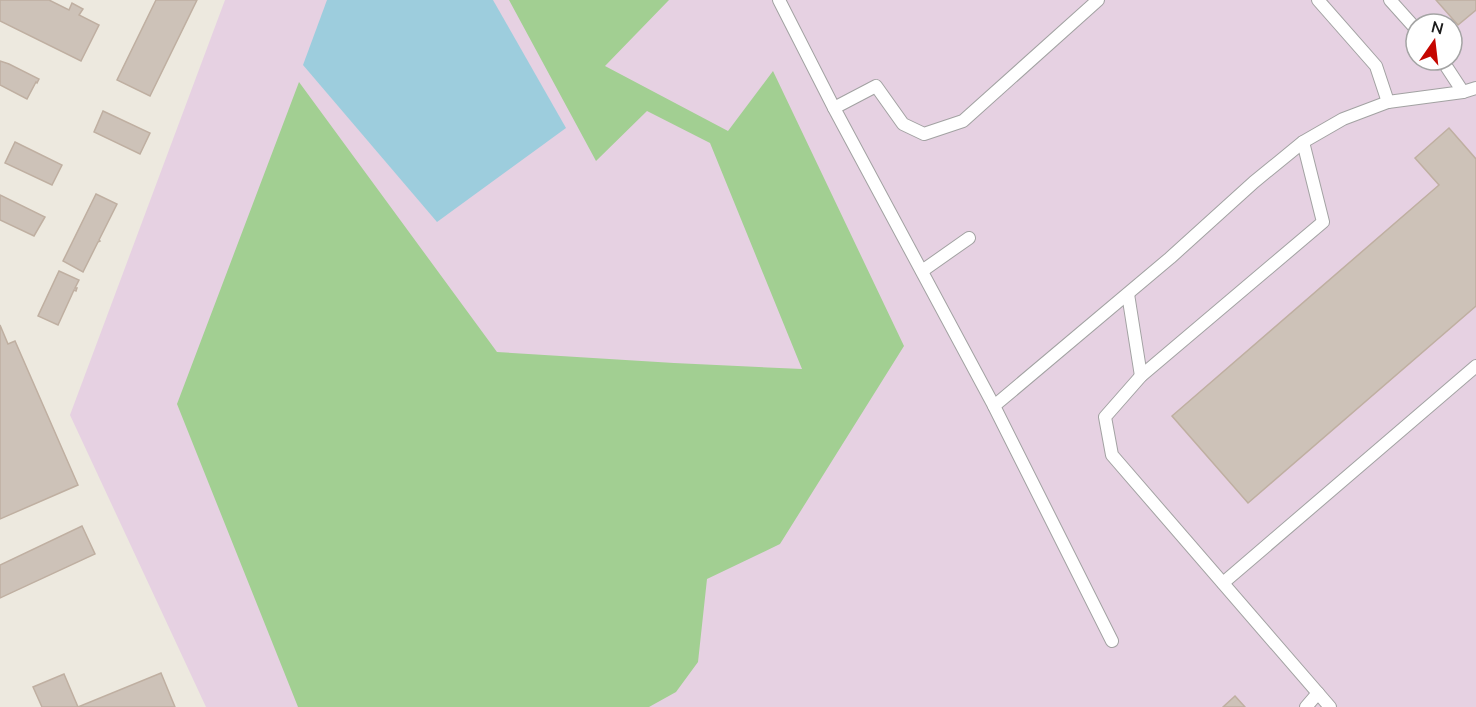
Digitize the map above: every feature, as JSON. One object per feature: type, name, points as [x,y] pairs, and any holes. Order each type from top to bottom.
[{"type":"lane","points":[[779,0],[834,108],[994,406],[1112,641]]},
{"type":"lane","points":[[834,108],[876,86],[903,124],[924,134],[963,122],[1098,0]]},
{"type":"lane","points":[[1318,0],[1376,66],[1388,102]]},
{"type":"lane","points":[[1390,0],[1404,16]]},
{"type":"lane","points":[[1450,72],[1462,92]]},
{"type":"lane","points":[[994,406],[1128,294],[1254,182],[1303,142],[1343,119],[1388,102],[1476,88]]},
{"type":"lane","points":[[1303,142],[1323,222],[1141,376],[1105,417],[1112,455],[1330,707]]},
{"type":"lane","points":[[922,271],[969,238]]},
{"type":"lane","points":[[1128,294],[1141,376]]},
{"type":"lane","points":[[1223,583],[1476,366]]},
{"type":"lane","points":[[1306,707],[1318,693]]},
{"type":"shaded area","points":[[225,0],[1476,0],[1476,707],[206,707],[70,415]]},
{"type":"green space","points":[[509,0],[669,0],[605,66],[728,131],[773,71],[904,346],[780,544],[707,579],[698,662],[676,692],[649,707],[298,707],[177,404],[299,82],[497,352],[802,369],[710,143],[647,111],[596,161]]},
{"type":"water","points":[[327,0],[493,0],[566,128],[437,222],[303,65]]},
{"type":"building","points":[[0,0],[49,0],[69,10],[72,3],[83,9],[79,15],[99,25],[81,61],[0,21]]},
{"type":"building","points":[[156,0],[197,0],[150,96],[117,80]]},
{"type":"building","points":[[1436,0],[1476,0],[1476,10],[1464,20],[1464,12],[1447,12]]},
{"type":"building","points":[[0,61],[39,79],[27,99],[0,85]]},
{"type":"building","points":[[103,111],[150,133],[140,154],[94,132]]},
{"type":"building","points":[[1449,128],[1476,159],[1476,306],[1248,503],[1172,416],[1439,185],[1415,158]]},
{"type":"building","points":[[15,142],[62,165],[52,185],[5,163]]},
{"type":"building","points":[[96,194],[117,204],[83,272],[63,261]]},
{"type":"building","points":[[0,195],[45,217],[34,236],[0,220]]},
{"type":"building","points":[[59,271],[79,280],[76,291],[74,290],[58,325],[38,316]]},
{"type":"building","points":[[0,325],[8,344],[15,341],[78,485],[0,519]]},
{"type":"building","points":[[82,526],[95,554],[0,598],[0,565]]},
{"type":"building","points":[[161,673],[175,707],[78,707]]},
{"type":"building","points":[[64,674],[78,707],[42,707],[33,687]]},
{"type":"building","points":[[1235,696],[1245,707],[1223,707]]}]
